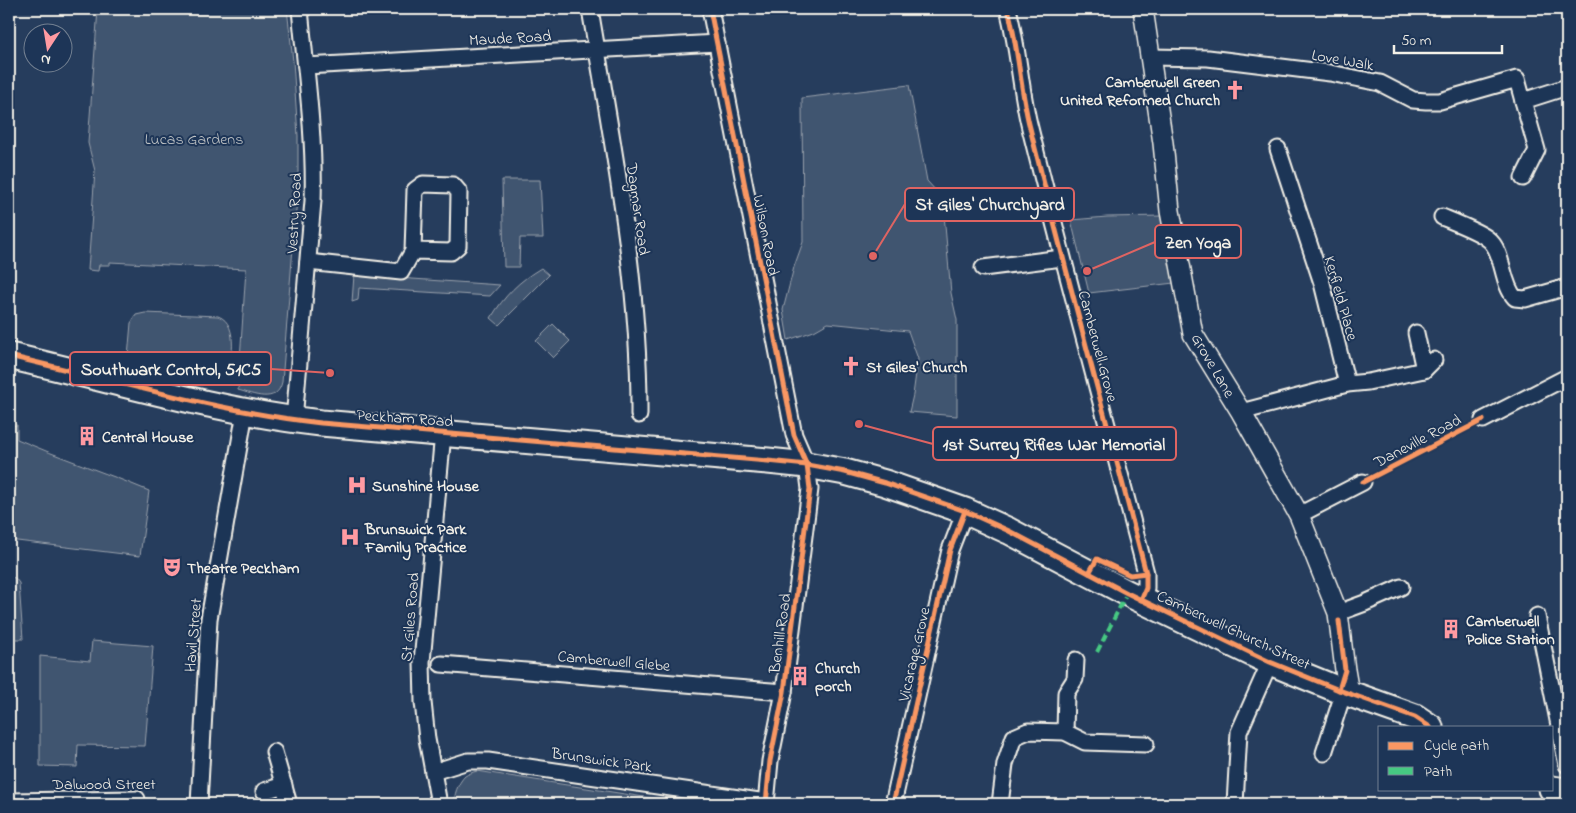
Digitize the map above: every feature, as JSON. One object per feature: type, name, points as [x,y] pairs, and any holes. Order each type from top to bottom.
[{"type":"highway","name":"Peckham Road","points":[[9,356],[245,412],[294,420],[806,465]]},
{"type":"highway","name":"Camberwell Church Street","points":[[806,465],[866,477],[965,511],[1009,531],[1141,600],[1270,662],[1415,717],[1428,726]]},
{"type":"highway","points":[[1554,789],[1567,791]]},
{"type":"street","name":"Vestry Road","points":[[294,420],[314,172],[311,118],[300,9]]},
{"type":"street","name":"Dagmar Road","points":[[590,9],[619,184],[634,312],[639,372],[639,416]]},
{"type":"street","name":"Wilson Road","points":[[710,9],[794,435],[806,465]]},
{"type":"street","name":"Camberwell Grove","points":[[1008,9],[1015,34],[1028,121],[1062,258],[1146,573],[1146,588],[1141,600]]},
{"type":"street","name":"Grove Lane","points":[[1143,9],[1163,143],[1170,211],[1193,334],[1241,412],[1300,515],[1338,613],[1347,692]]},
{"type":"street","name":"Maude Road","points":[[306,66],[717,43]]},
{"type":"street","name":"Love Walk","points":[[1149,57],[1208,58],[1330,73],[1380,83],[1413,100],[1426,101],[1440,100],[1517,79],[1523,101]]},
{"type":"street","points":[[1523,178],[1537,150],[1523,101],[1567,87]]},
{"type":"street","name":"Kerfield Place","points":[[1278,149],[1322,283],[1347,384]]},
{"type":"street","points":[[308,262],[401,272],[413,251],[416,190],[423,184],[453,185],[459,192],[458,246],[451,252],[413,251]]},
{"type":"street","points":[[1442,217],[1489,239],[1496,250],[1510,292],[1515,298],[1525,299],[1567,287]]},
{"type":"street","points":[[984,268],[1062,258]]},
{"type":"street","points":[[1241,412],[1347,384],[1368,382],[1429,365],[1416,334]]},
{"type":"street","name":"Daneville Road","points":[[1483,420],[1567,377]]},
{"type":"street","name":"Havil Street","points":[[199,804],[209,619],[245,412]]},
{"type":"street","name":"St Giles Road","points":[[439,804],[427,739],[422,675],[443,433]]},
{"type":"street","name":"Benhill Road","points":[[766,803],[770,761],[784,692],[810,489],[806,465]]},
{"type":"street","name":"Daneville Road","points":[[1300,515],[1363,482]]},
{"type":"street","name":"Vicarage Grove","points":[[893,804],[950,550],[965,511]]},
{"type":"street","points":[[1338,613],[1401,587]]},
{"type":"street","points":[[1537,616],[1567,765]]},
{"type":"street","points":[[1065,732],[1066,693],[1075,680],[1076,660]]},
{"type":"street","points":[[1235,804],[1239,732],[1270,662]]},
{"type":"street","name":"Camberwell Glebe","points":[[441,664],[784,692]]},
{"type":"street","points":[[1324,752],[1347,692]]},
{"type":"street","points":[[1000,804],[1005,764],[1014,737],[1028,731],[1065,732],[1085,742],[1146,744]]},
{"type":"street","points":[[274,752],[289,804]]},
{"type":"street","name":"Brunswick Park","points":[[433,772],[468,761],[488,761],[766,803]]},
{"type":"street","points":[[264,791],[284,785]]},
{"type":"street","name":"Dalwood Street","points":[[9,801],[137,799]]},
{"type":"green space","name":"Lucas Gardens","points":[[98,9],[287,9],[298,136],[298,186],[282,382],[275,394],[264,396],[238,390],[246,269],[110,262],[110,265],[99,265],[98,271],[88,270],[95,171],[88,143]]},
{"type":"green space","points":[[909,85],[927,181],[937,192],[942,192],[951,293],[957,320],[957,416],[909,412],[918,359],[908,331],[828,323],[814,331],[788,340],[783,310],[794,267],[803,242],[802,98]]},
{"type":"green space","points":[[502,180],[540,180],[543,238],[520,238],[519,267],[504,267]]},
{"type":"green space","points":[[1163,216],[1174,283],[1089,293],[1071,220]]},
{"type":"green space","points":[[541,268],[549,275],[499,325],[491,318],[501,303],[519,284]]},
{"type":"green space","points":[[354,275],[500,285],[490,296],[359,288],[358,300],[352,302]]},
{"type":"green space","points":[[145,313],[218,316],[225,320],[230,327],[232,336],[232,356],[228,384],[128,357],[131,323],[136,315]]},
{"type":"green space","points":[[553,324],[570,341],[553,358],[536,341]]},
{"type":"green space","points":[[17,425],[17,439],[149,491],[140,556],[9,540],[9,426]]},
{"type":"green space","points":[[9,577],[15,578],[19,583],[23,639],[9,639]]},
{"type":"green space","points":[[92,641],[153,646],[145,746],[78,745],[77,767],[40,766],[40,656],[90,661]]},
{"type":"green space","points":[[477,771],[689,804],[455,804],[455,793],[460,782],[465,776]]},
{"type":"marked path","points":[[1097,652],[1127,593]]},
{"type":"cycle path","points":[[710,9],[794,435],[807,465],[810,489],[784,692],[770,761],[766,804]]},
{"type":"cycle path","points":[[1008,9],[1029,124],[1146,573],[1146,588],[1141,600]]},
{"type":"cycle path","points":[[9,356],[203,403],[281,418],[768,461],[807,465],[845,472],[885,483],[965,511],[1009,531],[1127,593],[1270,662],[1339,690],[1415,717],[1428,726]]},
{"type":"cycle path","points":[[1363,482],[1483,420]]},
{"type":"cycle path","points":[[893,804],[950,550],[965,511]]},
{"type":"cycle path","points":[[1089,573],[1097,559],[1130,575],[1146,573]]},
{"type":"cycle path","points":[[1339,621],[1345,670],[1339,690]]},
{"type":"place","name":"Camberwell Green United Reformed Church","points":[[1235,90]]},
{"type":"place","name":"St Giles' Churchyard","points":[[873,256]]},
{"type":"place","name":"Zen Yoga","points":[[1087,271]]},
{"type":"place","name":"St Giles' Church","points":[[851,366]]},
{"type":"place","name":"Southwark Control, 51C5","points":[[330,373]]},
{"type":"place","name":"1st Surrey Rifles War Memorial","points":[[859,424]]},
{"type":"place","name":"Central House","points":[[87,436]]},
{"type":"place","name":"Sunshine House","points":[[357,485]]},
{"type":"place","name":"Brunswick Park Family Practice","points":[[350,537]]},
{"type":"place","name":"Theatre Peckham","points":[[172,567]]},
{"type":"place","name":"Camberwell Police Station","points":[[1451,629]]},
{"type":"place","name":"Church porch","points":[[800,676]]}]
